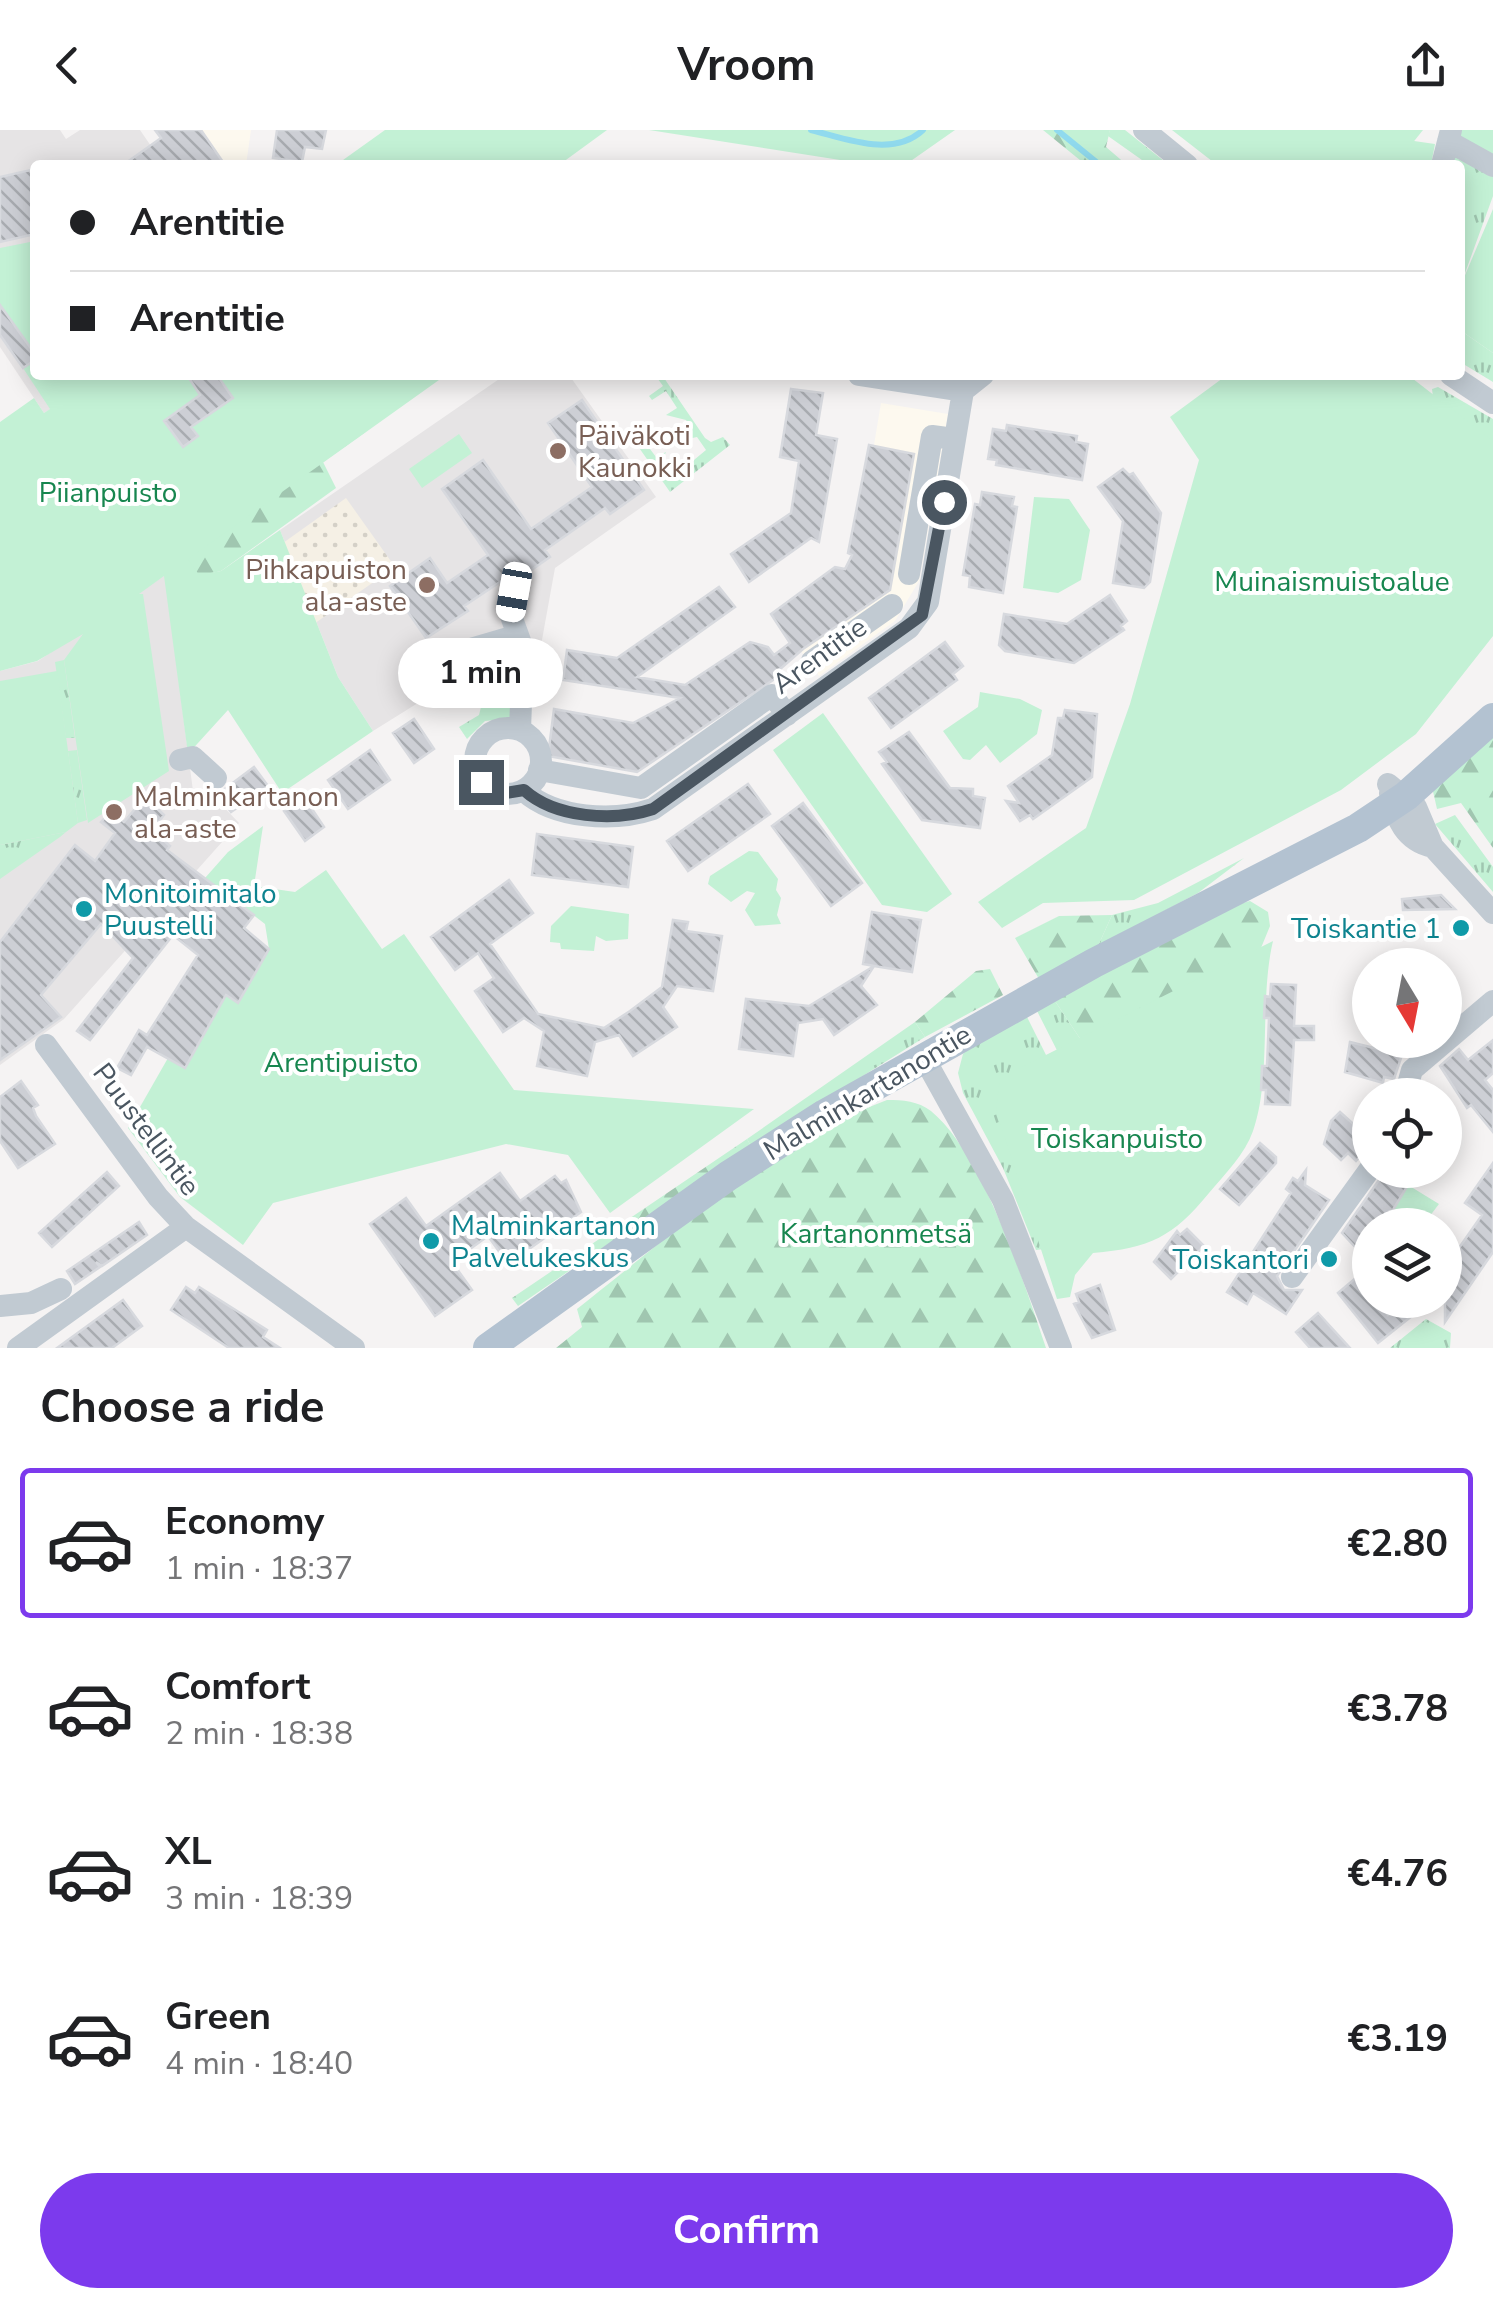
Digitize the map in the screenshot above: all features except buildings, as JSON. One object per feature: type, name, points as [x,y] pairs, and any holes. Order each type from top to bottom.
[{"type":"main road","name":"Malminkartanontie","points":[[1396,795],[1493,703]]},
{"type":"main road","name":"Malminkartanontie","points":[[488,1348],[728,1176],[922,1056],[1268,872],[1396,795],[1493,718]]},
{"type":"street","points":[[1144,130],[1181,160]]},
{"type":"street","points":[[1443,160],[1449,135],[1493,166]]},
{"type":"street","points":[[891,380],[962,391],[976,380]]},
{"type":"street","points":[[1458,380],[1493,403]]},
{"type":"street","name":"Arentitie","points":[[520,730],[492,732],[474,755],[476,771],[489,789],[511,795],[524,790],[538,804],[608,817],[640,813],[662,789],[787,715],[908,628],[928,602],[962,391]]},
{"type":"street","points":[[908,628],[901,590],[932,436],[954,439]]},
{"type":"street","points":[[812,661],[901,590]]},
{"type":"street","points":[[514,592],[510,616],[523,648],[520,730],[536,743],[539,770],[524,790]]},
{"type":"street","points":[[422,652],[443,657],[518,635]]},
{"type":"street","points":[[180,760],[193,757],[216,778]]},
{"type":"street","points":[[539,770],[631,789],[662,789]]},
{"type":"street","points":[[1396,795],[1416,843],[1433,847],[1493,913]]},
{"type":"street","points":[[1410,1078],[1412,1070],[1493,1000]]},
{"type":"street","name":"Puustellintie","points":[[46,1045],[158,1198],[186,1227],[354,1348]]},
{"type":"street","points":[[922,1056],[1003,1200],[1062,1348]]},
{"type":"street","points":[[1292,1278],[1355,1188]]},
{"type":"street","points":[[18,1348],[186,1227]]},
{"type":"street","points":[[0,1306],[31,1303],[61,1289]]},
{"type":"shaded area","points":[[0,130],[60,130],[66,139],[80,130],[140,130],[161,160],[30,160],[30,380],[40,380],[62,402],[44,413],[0,347]]},
{"type":"shaded area","points":[[155,130],[251,130],[247,160],[176,160]]},
{"type":"shaded area","name":"Pihkapuiston ala-aste","points":[[498,380],[573,380],[656,497],[555,568],[534,684],[458,678],[373,731],[338,677],[280,530]]},
{"type":"shaded area","points":[[881,403],[948,414],[919,581],[895,621],[819,676],[780,622],[853,571]]},
{"type":"shaded area","name":"Malminkartanon ala-aste","points":[[165,575],[193,791],[217,800],[239,823],[64,1019],[0,1065],[0,671],[38,661]]},
{"type":"green space","points":[[385,130],[607,130],[566,160],[343,160]]},
{"type":"green space","points":[[649,130],[955,130],[912,160],[840,160]]},
{"type":"green space","points":[[1043,130],[1110,130],[1106,147],[1121,160],[1080,160]]},
{"type":"green space","points":[[1110,130],[1125,130],[1163,160],[1142,160],[1108,136]]},
{"type":"green space","points":[[1172,130],[1423,130],[1399,160],[1211,160]]},
{"type":"green space","points":[[1461,130],[1493,130],[1493,196],[1465,273],[1465,160],[1453,160]]},
{"type":"green space","points":[[1414,141],[1435,144],[1432,160],[1323,160]]},
{"type":"green space","points":[[1493,209],[1493,353],[1465,333],[1465,275]]},
{"type":"green space","points":[[30,242],[30,347],[0,305],[0,248]]},
{"type":"green space","points":[[1465,333],[1493,353],[1493,382],[1465,365]]},
{"type":"green space","name":"Piianpuisto","points":[[31,380],[439,380],[188,559],[199,575],[221,571],[280,530],[338,677],[373,731],[282,793],[228,710],[188,754],[164,576],[139,594],[143,594],[169,771],[88,823],[64,660],[83,634],[37,661],[0,671],[0,422],[34,398],[44,413],[50,409]]},
{"type":"green space","points":[[659,380],[665,380],[705,438],[711,442],[723,437],[730,445],[670,492],[635,442],[653,429],[644,441],[656,457],[666,452],[659,466],[671,479],[706,450],[697,437],[681,437],[692,430],[686,420],[666,415],[677,408],[666,391],[652,400],[649,396],[663,386]]},
{"type":"green space","name":"Muinaismuistoalue","points":[[1220,380],[1414,380],[1493,441],[1493,636],[1416,734],[1341,790],[1134,900],[1043,903],[1002,928],[978,902],[1086,828],[1130,704],[1199,460],[1170,417]]},
{"type":"green space","points":[[1438,387],[1493,419],[1493,470],[1433,397],[1432,389]]},
{"type":"green space","points":[[367,431],[323,462],[336,488],[221,571],[199,576],[165,533]]},
{"type":"green space","points":[[459,434],[472,453],[422,488],[409,469]]},
{"type":"green space","points":[[1034,497],[1069,499],[1090,530],[1081,580],[1058,593],[1023,588]]},
{"type":"green space","points":[[64,660],[75,738],[66,738],[55,662]]},
{"type":"green space","points":[[57,671],[78,823],[66,832],[0,845],[0,681]]},
{"type":"green space","points":[[474,692],[517,695],[516,718],[485,721],[467,739],[459,727],[479,715],[481,707]]},
{"type":"green space","points":[[980,692],[1020,699],[1042,710],[1037,734],[1000,763],[986,745],[970,760],[963,759],[943,731],[978,707]]},
{"type":"green space","points":[[823,713],[952,894],[927,912],[882,905],[773,750]]},
{"type":"green space","points":[[1493,731],[1493,848],[1461,803],[1437,809],[1432,787]]},
{"type":"green space","points":[[77,750],[87,820],[78,823],[68,751]]},
{"type":"green space","points":[[1455,815],[1493,867],[1493,892],[1435,824]]},
{"type":"green space","name":"Arentipuisto","points":[[263,826],[254,886],[295,892],[326,870],[382,949],[404,934],[514,1090],[754,1109],[610,1213],[568,1155],[506,1144],[273,1203],[243,1245],[180,1197],[128,1128],[168,1058],[185,1067],[226,995],[238,1002],[269,949],[265,924],[205,878],[228,852]]},
{"type":"green space","points":[[66,832],[60,837],[0,879],[0,845]]},
{"type":"green space","points":[[749,851],[758,852],[778,879],[776,890],[781,898],[777,915],[781,924],[755,926],[745,910],[755,893],[747,891],[731,902],[708,884],[710,876]]},
{"type":"green space","points":[[1244,858],[1198,893],[1098,946],[1112,915],[1158,903]]},
{"type":"green space","points":[[1250,901],[1268,912],[1270,926],[1254,965],[1083,1043],[1053,998],[1217,910]]},
{"type":"green space","points":[[571,906],[629,914],[628,939],[606,941],[596,936],[594,951],[561,949],[560,943],[550,942],[551,926]]},
{"type":"green space","points":[[1112,915],[1098,946],[1039,979],[1015,938],[1059,916]]},
{"type":"green space","name":"Toiskanpuisto","points":[[1273,941],[1259,1110],[1245,1148],[1196,1208],[1172,1230],[1130,1248],[1093,1253],[1075,1275],[1070,1297],[1057,1299],[996,1110],[1000,1078]]},
{"type":"green space","points":[[990,969],[1003,995],[925,1037],[915,1022],[976,971]]},
{"type":"green space","name":"Toiskanpuisto","points":[[1053,998],[1083,1043],[1107,1056],[1247,1060],[1243,1126],[1198,1187],[1154,1231],[1118,1241],[1036,1250],[1003,1168],[963,1093],[958,1073],[963,1054],[973,1044],[1026,1015],[1091,1145],[1103,1141],[1035,1007]]},
{"type":"green space","points":[[915,1022],[925,1037],[751,1146],[747,1139]]},
{"type":"green space","name":"Kartanonmetsä","points":[[887,1100],[910,1102],[931,1111],[968,1157],[1000,1222],[1046,1348],[556,1348],[582,1327],[577,1309],[726,1193],[807,1139]]},
{"type":"green space","points":[[747,1139],[751,1146],[518,1306],[512,1298]]},
{"type":"green space","points":[[1406,1188],[1439,1204],[1436,1208],[1394,1208]]},
{"type":"green space","points":[[1426,1319],[1451,1333],[1450,1348],[1390,1348]]},
{"type":"sand","points":[[346,498],[395,567],[264,659],[216,591]]},
{"type":"waterway","points":[[811,130],[884,145],[898,143],[923,130]]},
{"type":"waterway","points":[[1057,130],[1094,160]]},
{"type":"place","name":"Päiväkoti Kaunokki","points":[[558,451]]},
{"type":"place","name":"Pihkapuiston ala-aste","points":[[427,585]]},
{"type":"place","name":"Malminkartanon ala-aste","points":[[114,812]]},
{"type":"place","name":"Monitoimitalo Puustelli","points":[[84,909]]},
{"type":"place","name":"Toiskantie 1","points":[[1461,928]]},
{"type":"place","name":"Malminkartanon Palvelukeskus","points":[[431,1241]]},
{"type":"place","name":"Toiskantori","points":[[1329,1259]]},
{"type":"route","points":[[481,782],[500,794],[524,790],[538,804],[608,817],[653,809],[922,615],[928,602],[944,502]]}]
